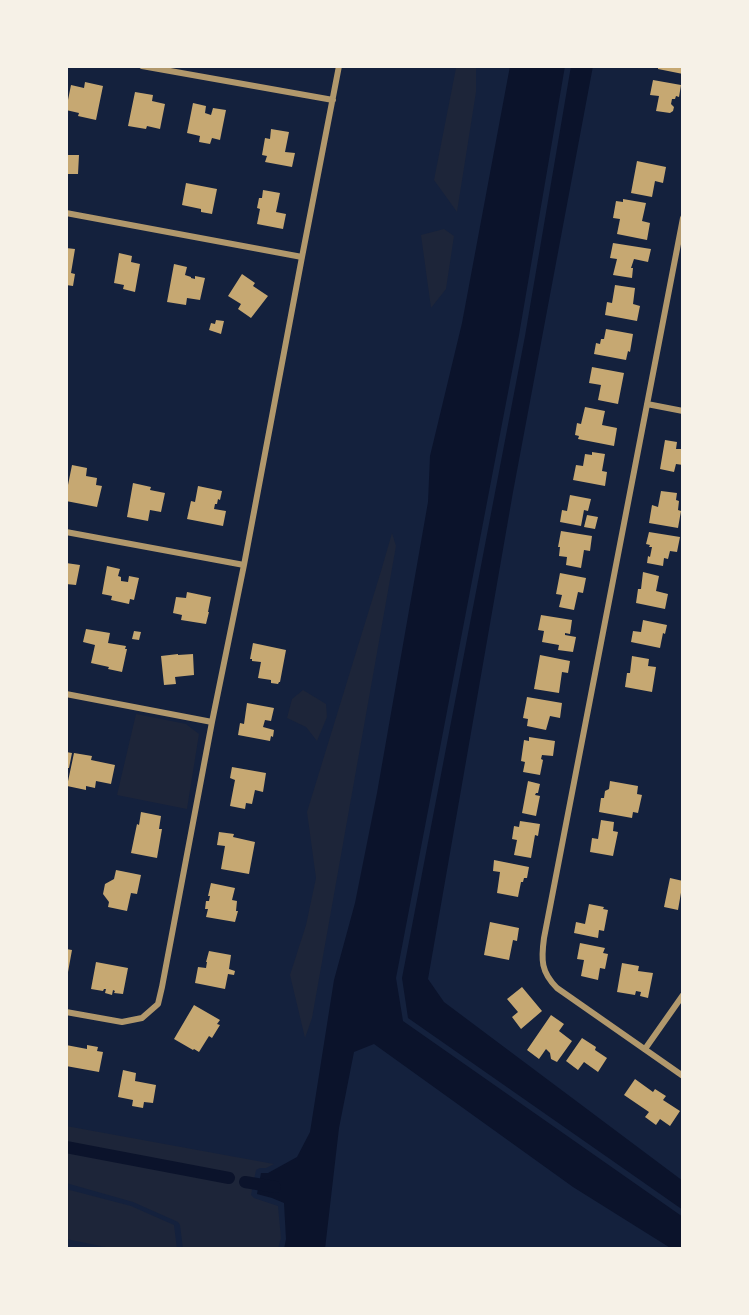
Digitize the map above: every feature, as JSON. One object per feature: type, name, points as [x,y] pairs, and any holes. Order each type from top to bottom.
[{"type":"street","points":[[142,66],[333,100]]},
{"type":"street","points":[[66,1012],[122,1022],[142,1018],[158,1004],[339,66]]},
{"type":"street","points":[[66,213],[302,257]]},
{"type":"street","points":[[683,218],[542,954],[543,968],[549,980],[557,988],[683,1076]]},
{"type":"street","points":[[647,404],[683,411]]},
{"type":"street","points":[[66,532],[244,565]]},
{"type":"street","points":[[66,694],[213,722]]},
{"type":"street","points":[[645,1049],[683,995]]},
{"type":"shaded area","points":[[458,66],[476,66],[476,92],[457,212],[434,180]]},
{"type":"shaded area","points":[[510,66],[565,66],[519,335],[396,978],[403,1021],[683,1217],[683,1249],[672,1249],[573,1187],[374,1044],[354,1052],[339,1128],[325,1249],[284,1249],[286,1239],[284,1203],[257,1194],[261,1173],[268,1173],[297,1157],[310,1132],[334,980],[355,903],[377,793],[428,502],[430,456],[462,323]]},
{"type":"shaded area","points":[[571,66],[593,66],[513,492],[428,979],[444,1002],[683,1181],[683,1210],[408,1018],[402,978],[525,336]]},
{"type":"shaded area","points":[[444,229],[454,236],[446,289],[431,308],[421,235]]},
{"type":"shaded area","points":[[392,533],[396,546],[312,1018],[305,1038],[290,975],[306,925],[316,878],[307,812]]},
{"type":"shaded area","points":[[303,690],[326,704],[327,717],[317,741],[306,727],[287,718],[292,699]]},
{"type":"shaded area","points":[[136,714],[186,724],[199,734],[187,809],[117,795]]},
{"type":"shaded area","points":[[66,1126],[274,1164],[256,1170],[251,1195],[278,1206],[281,1238],[278,1249],[183,1249],[178,1222],[133,1202],[66,1183]]},
{"type":"shaded area","points":[[66,1189],[131,1206],[174,1225],[177,1249],[115,1249],[66,1239]]},
{"type":"building","points":[[658,66],[683,66],[683,74],[658,69]]},
{"type":"building","points":[[653,80],[681,85],[679,97],[672,99],[671,104],[674,107],[670,113],[656,111],[659,96],[650,95]]},
{"type":"building","points":[[85,82],[103,86],[96,120],[78,116],[79,113],[66,110],[71,85],[84,88]]},
{"type":"building","points":[[135,92],[153,95],[152,101],[165,104],[160,129],[128,126]]},
{"type":"building","points":[[193,103],[206,106],[205,113],[211,115],[213,108],[226,110],[220,140],[212,138],[210,144],[199,142],[200,136],[187,133]]},
{"type":"building","points":[[271,129],[289,132],[285,152],[295,153],[292,167],[265,162],[267,156],[262,155],[265,138],[270,139]]},
{"type":"building","points":[[66,155],[79,155],[78,174],[66,174]]},
{"type":"building","points":[[637,161],[666,167],[663,183],[655,181],[652,197],[631,193]]},
{"type":"building","points":[[186,183],[217,189],[212,214],[182,205]]},
{"type":"building","points":[[263,190],[280,193],[276,212],[286,214],[283,229],[257,224],[260,209],[257,208]]},
{"type":"building","points":[[623,199],[646,203],[642,221],[650,223],[647,240],[617,234],[620,219],[613,218],[616,201],[623,202]]},
{"type":"building","points":[[613,243],[651,249],[648,262],[634,259],[631,268],[633,268],[632,278],[613,275],[617,259],[610,258]]},
{"type":"building","points":[[66,248],[75,249],[71,273],[75,274],[73,286],[66,285]]},
{"type":"building","points":[[119,253],[132,256],[131,262],[140,264],[135,292],[123,289],[124,285],[114,283]]},
{"type":"building","points":[[174,264],[187,267],[185,275],[191,278],[195,279],[195,276],[205,278],[200,300],[187,298],[186,305],[167,302]]},
{"type":"building","points":[[242,274],[255,283],[253,286],[268,296],[251,318],[238,309],[241,304],[228,296]]},
{"type":"building","points":[[615,285],[635,288],[633,304],[640,306],[637,321],[605,315],[607,302],[612,303]]},
{"type":"building","points":[[216,320],[224,321],[221,334],[209,330],[211,323],[215,324]]},
{"type":"building","points":[[606,329],[633,334],[626,360],[594,354],[596,343],[600,344],[601,339],[604,339]]},
{"type":"building","points":[[592,367],[624,373],[618,404],[598,400],[601,385],[589,383]]},
{"type":"building","points":[[585,407],[605,411],[602,425],[617,428],[614,446],[578,439],[579,436],[575,435],[577,423],[581,424]]},
{"type":"building","points":[[665,440],[677,442],[676,449],[683,449],[683,465],[676,464],[674,472],[660,469]]},
{"type":"building","points":[[592,452],[605,454],[602,471],[607,472],[605,486],[573,480],[576,465],[583,466],[585,454],[592,455]]},
{"type":"building","points":[[72,465],[87,468],[86,476],[97,478],[96,485],[102,486],[97,507],[66,501]]},
{"type":"building","points":[[133,483],[165,493],[161,512],[150,510],[148,521],[127,517]]},
{"type":"building","points":[[198,486],[222,491],[220,500],[218,499],[214,509],[226,511],[223,526],[187,519],[191,501],[195,502]]},
{"type":"building","points":[[661,491],[677,493],[678,510],[681,511],[678,528],[649,523],[652,505],[658,507]]},
{"type":"building","points":[[570,495],[591,499],[588,511],[584,510],[581,526],[560,522],[562,510],[567,511]]},
{"type":"building","points":[[587,515],[598,517],[595,529],[584,527]]},
{"type":"building","points":[[561,531],[592,536],[590,551],[584,550],[581,568],[566,565],[567,557],[559,556]]},
{"type":"building","points":[[649,532],[680,537],[677,552],[670,551],[668,559],[664,558],[663,566],[647,563],[652,547],[646,544]]},
{"type":"building","points":[[66,563],[80,565],[76,585],[66,584]]},
{"type":"building","points":[[107,566],[120,569],[118,576],[121,577],[121,581],[128,582],[129,576],[139,578],[134,600],[130,599],[129,604],[111,600],[112,596],[102,594]]},
{"type":"building","points":[[643,572],[659,576],[656,591],[668,594],[665,609],[636,603]]},
{"type":"building","points":[[560,573],[586,578],[583,593],[578,592],[574,610],[559,607],[562,595],[556,594]]},
{"type":"building","points":[[187,592],[211,597],[206,624],[181,620],[182,615],[173,613],[176,597],[186,598]]},
{"type":"building","points":[[541,615],[572,620],[570,634],[565,633],[565,635],[576,637],[573,652],[558,650],[559,645],[542,642],[544,631],[538,630]]},
{"type":"building","points":[[643,620],[667,625],[660,648],[631,642],[633,631],[641,632]]},
{"type":"building","points":[[86,629],[110,633],[108,643],[126,646],[122,672],[91,663],[95,645],[83,642]]},
{"type":"building","points":[[134,631],[141,632],[139,640],[132,639]]},
{"type":"building","points":[[253,643],[286,650],[278,684],[271,683],[271,680],[258,678],[261,662],[250,659]]},
{"type":"building","points":[[193,654],[194,675],[175,677],[176,684],[164,685],[161,656]]},
{"type":"building","points":[[540,655],[570,661],[568,673],[562,672],[559,693],[534,689]]},
{"type":"building","points":[[632,656],[649,659],[648,666],[656,667],[652,692],[625,687]]},
{"type":"building","points":[[527,697],[562,703],[560,718],[550,716],[546,730],[527,726],[528,719],[523,718]]},
{"type":"building","points":[[247,703],[274,708],[271,721],[265,720],[263,727],[274,730],[270,741],[238,735],[240,723],[244,724]]},
{"type":"building","points":[[529,737],[555,741],[553,756],[542,755],[540,775],[523,772],[525,762],[521,761],[524,740],[529,741]]},
{"type":"building","points":[[66,752],[72,753],[69,768],[66,768]]},
{"type":"building","points":[[74,753],[92,756],[91,760],[115,765],[111,784],[96,781],[95,788],[86,786],[86,790],[67,786]]},
{"type":"building","points":[[232,767],[266,773],[263,792],[255,790],[252,804],[246,803],[245,809],[230,806],[235,780],[230,778]]},
{"type":"building","points":[[528,781],[540,784],[538,793],[535,795],[540,796],[536,816],[522,813]]},
{"type":"building","points":[[610,781],[638,786],[637,794],[642,795],[638,813],[633,812],[632,818],[599,812],[601,798],[604,798],[605,791],[609,789]]},
{"type":"building","points":[[141,812],[161,816],[159,829],[162,829],[157,858],[131,853]]},
{"type":"building","points":[[601,820],[614,822],[613,831],[618,832],[613,856],[590,852],[592,838],[598,839]]},
{"type":"building","points":[[520,821],[540,824],[538,836],[535,835],[531,858],[514,855],[517,840],[512,839],[514,826],[519,827]]},
{"type":"building","points":[[219,832],[234,834],[233,837],[255,842],[249,874],[221,869],[225,846],[217,845]]},
{"type":"building","points":[[494,860],[529,867],[527,878],[521,882],[518,897],[497,893],[500,872],[493,871]]},
{"type":"building","points":[[116,870],[141,875],[137,894],[131,893],[127,911],[108,907],[109,902],[103,894],[105,884],[114,879]]},
{"type":"building","points":[[670,878],[683,881],[678,910],[664,907]]},
{"type":"building","points":[[211,883],[235,888],[232,900],[237,901],[236,911],[238,911],[235,922],[206,917],[208,909],[205,909],[206,901],[209,901]]},
{"type":"building","points":[[589,904],[608,910],[604,931],[599,930],[598,938],[574,933],[576,922],[585,924]]},
{"type":"building","points":[[490,922],[519,928],[517,941],[513,940],[509,960],[484,955]]},
{"type":"building","points":[[580,943],[605,948],[603,953],[608,954],[605,969],[600,968],[598,980],[581,976],[584,960],[577,959]]},
{"type":"building","points":[[66,949],[72,950],[68,972],[66,971]]},
{"type":"building","points":[[209,951],[231,955],[229,969],[235,971],[234,975],[228,974],[225,989],[195,983],[198,967],[206,968]]},
{"type":"building","points":[[96,962],[128,968],[123,994],[114,993],[113,990],[112,995],[105,993],[106,989],[103,991],[91,989]]},
{"type":"building","points":[[622,963],[639,966],[638,971],[653,973],[648,998],[640,996],[641,992],[636,991],[635,995],[617,992]]},
{"type":"building","points":[[522,987],[542,1011],[521,1029],[512,1017],[518,1012],[507,999]]},
{"type":"building","points":[[194,1005],[220,1020],[217,1024],[220,1025],[212,1038],[209,1036],[199,1052],[174,1039]]},
{"type":"building","points":[[551,1015],[564,1024],[559,1031],[572,1041],[557,1062],[551,1059],[546,1049],[539,1059],[527,1050]]},
{"type":"building","points":[[582,1038],[607,1058],[598,1072],[584,1062],[578,1070],[566,1061]]},
{"type":"building","points":[[66,1045],[87,1049],[87,1045],[98,1047],[97,1051],[103,1052],[99,1072],[66,1066]]},
{"type":"building","points":[[123,1070],[136,1073],[135,1081],[156,1085],[153,1103],[144,1102],[143,1108],[132,1106],[133,1100],[118,1097]]},
{"type":"building","points":[[635,1079],[653,1092],[655,1089],[666,1096],[663,1100],[680,1111],[670,1126],[660,1119],[656,1125],[645,1117],[649,1112],[624,1095]]},
{"type":"waterway","points":[[66,1147],[229,1178]]},
{"type":"waterway","points":[[245,1182],[275,1187]]}]
